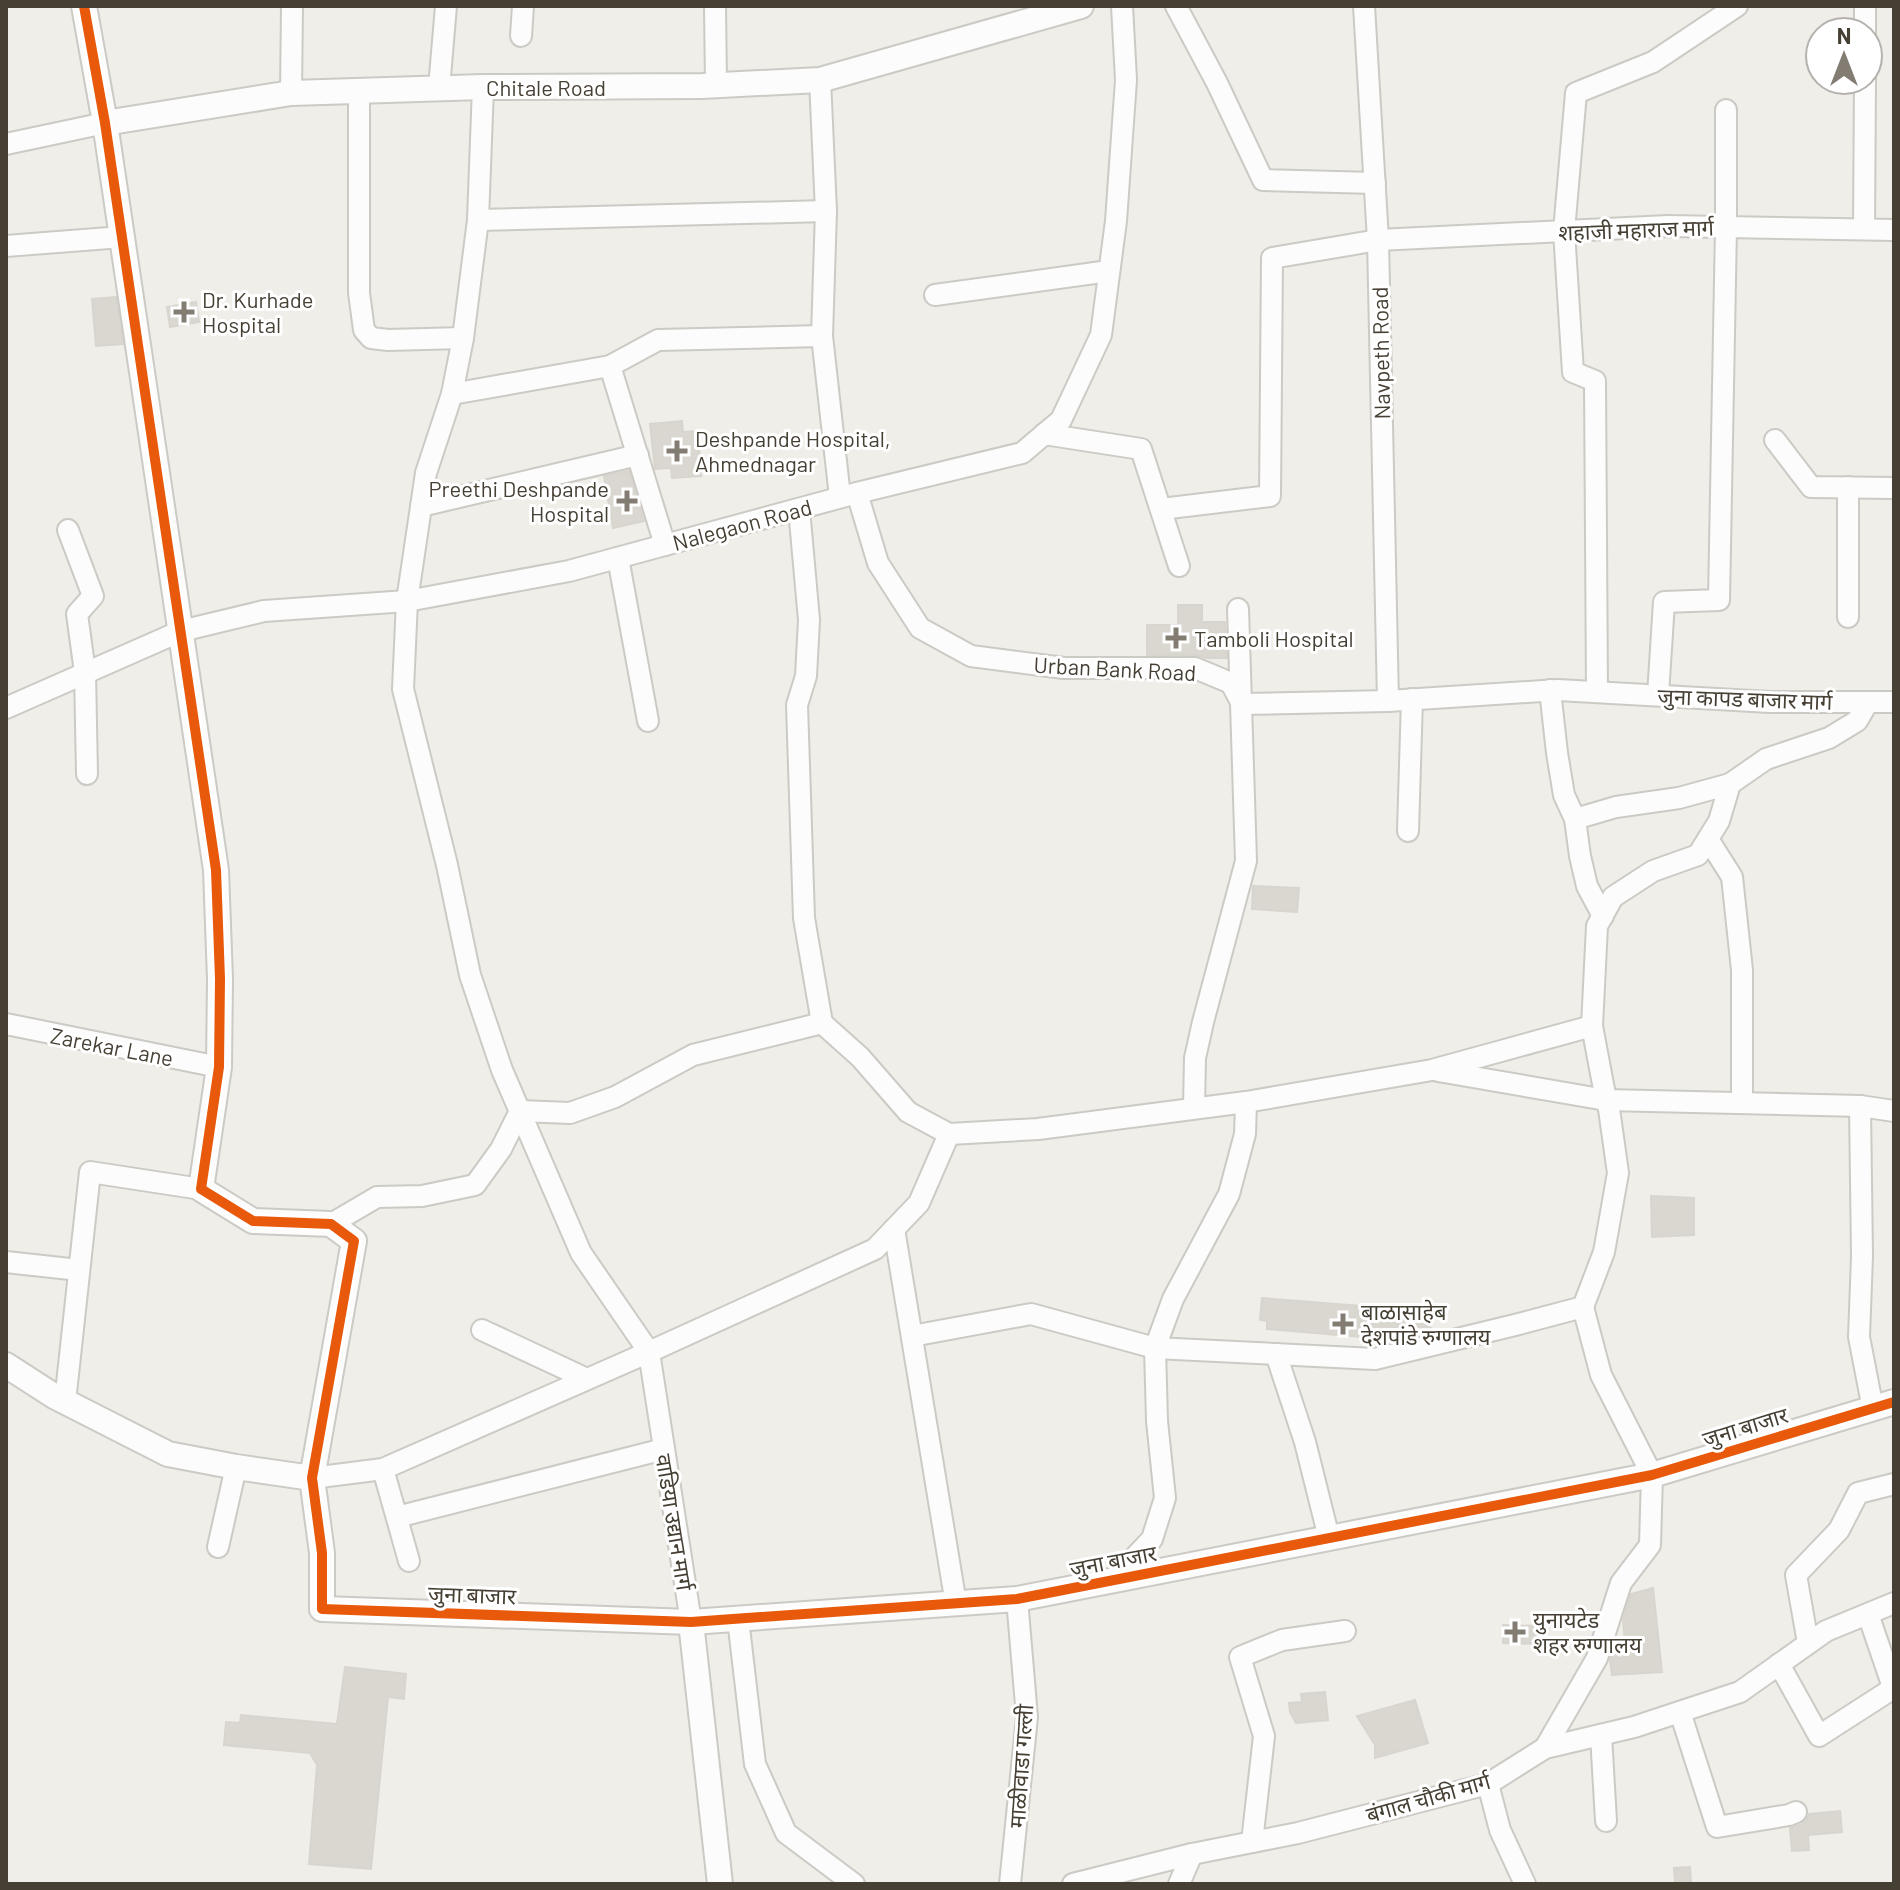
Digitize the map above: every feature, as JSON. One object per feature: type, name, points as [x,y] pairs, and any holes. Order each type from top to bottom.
[{"type":"street","points":[[84,6],[105,123],[216,870],[219,1067],[201,1189]]},
{"type":"street","points":[[291,93],[292,6]]},
{"type":"street","points":[[439,88],[446,6]]},
{"type":"street","points":[[521,36],[523,6]]},
{"type":"street","points":[[715,6],[716,85]]},
{"type":"street","name":"Chitale Road","points":[[6,144],[105,123],[291,93],[716,85],[820,80],[1081,6]]},
{"type":"street","name":"Nalegaon Road","points":[[6,708],[181,631],[264,611],[407,601],[569,571],[848,495],[1022,453],[1061,420],[1101,335],[1116,221],[1126,80],[1122,6]]},
{"type":"street","points":[[1176,6],[1263,180],[1375,183]]},
{"type":"street","name":"Navpeth Road","points":[[1364,6],[1378,240],[1388,701]]},
{"type":"street","points":[[1242,704],[1388,701],[1550,690],[1597,692],[1595,381],[1573,372],[1564,231],[1576,93],[1653,62],[1737,6]]},
{"type":"street","name":"Urban Bank Road","points":[[820,80],[826,211],[822,336],[848,495],[878,563],[920,628],[971,656],[1064,668],[1195,668],[1231,683],[1242,704]]},
{"type":"street","points":[[483,87],[478,220],[463,338],[452,394],[426,473],[407,601],[403,689],[447,865],[470,975],[502,1070],[581,1253],[649,1352]]},
{"type":"street","points":[[359,91],[359,293],[364,330],[371,338],[388,340],[463,338]]},
{"type":"street","points":[[1864,229],[1865,96]]},
{"type":"street","points":[[1658,695],[1664,602],[1719,600],[1726,110]]},
{"type":"street","points":[[478,220],[826,211]]},
{"type":"street","name":"शहाजी महाराज मार्ग","points":[[1161,509],[1270,496],[1272,258],[1378,240],[1668,226],[1894,230]]},
{"type":"street","points":[[6,246],[122,237]]},
{"type":"street","points":[[935,295],[1109,271]]},
{"type":"street","points":[[452,394],[610,366],[658,340],[822,336]]},
{"type":"street","points":[[610,366],[665,545]]},
{"type":"street","points":[[1044,434],[1141,449],[1179,566]]},
{"type":"street","points":[[1775,440],[1811,487],[1894,488]]},
{"type":"street","points":[[421,506],[638,455]]},
{"type":"street","points":[[1848,487],[1848,617]]},
{"type":"street","points":[[799,509],[809,620],[806,676],[797,705],[804,918],[822,1023],[860,1057],[908,1112],[949,1134],[1038,1129],[1246,1102],[1432,1070],[1592,1026]]},
{"type":"street","points":[[68,530],[93,596],[77,614],[85,672],[87,774]]},
{"type":"street","points":[[618,558],[648,721]]},
{"type":"street","points":[[1194,1108],[1195,1058],[1246,861],[1238,609]]},
{"type":"street","points":[[1550,690],[1564,795],[1575,819],[1587,886],[1603,916]]},
{"type":"street","name":"जुना कापड बाजार मार्ग","points":[[1597,692],[1770,702],[1894,702]]},
{"type":"street","points":[[1408,831],[1412,699]]},
{"type":"street","points":[[1575,819],[1616,807],[1679,798],[1730,784],[1766,759],[1829,738],[1857,721],[1868,702]]},
{"type":"street","points":[[1545,1748],[1597,1658],[1621,1583],[1650,1545],[1652,1475],[1601,1375],[1583,1307],[1604,1252],[1618,1173],[1592,1026],[1597,926],[1613,897],[1653,871],[1698,855],[1719,821],[1730,784]]},
{"type":"street","points":[[1708,839],[1732,877],[1742,970],[1742,1103]]},
{"type":"street","points":[[520,1111],[570,1113],[615,1097],[693,1055],[822,1023]]},
{"type":"street","name":"Zarekar Lane","points":[[6,1024],[219,1067]]},
{"type":"street","points":[[1432,1070],[1606,1100],[1860,1106],[1894,1111]]},
{"type":"street","points":[[1113,1580],[1152,1539],[1165,1498],[1157,1421],[1155,1348],[1173,1299],[1229,1194],[1245,1134],[1246,1102]]},
{"type":"street","points":[[1860,1106],[1862,1256],[1859,1337],[1883,1406]]},
{"type":"street","points":[[65,1402],[90,1172],[201,1189],[253,1221],[331,1224],[377,1197],[422,1196],[475,1185],[501,1149],[520,1111]]},
{"type":"street","points":[[6,1365],[65,1402],[168,1454],[312,1478],[383,1469],[875,1249],[919,1203],[949,1134]]},
{"type":"street","points":[[312,1478],[354,1241],[331,1224]]},
{"type":"street","points":[[894,1229],[956,1604]]},
{"type":"street","points":[[6,1262],[79,1270]]},
{"type":"street","points":[[912,1336],[1031,1314],[1155,1348],[1375,1359],[1583,1307]]},
{"type":"street","points":[[482,1330],[587,1379]]},
{"type":"street","name":"वाडिया उद्यान मार्ग","points":[[649,1352],[691,1622],[720,1884]]},
{"type":"street","points":[[1276,1354],[1305,1442],[1329,1538]]},
{"type":"street","name":"जुना बाजार","points":[[312,1478],[322,1553],[322,1609],[691,1622],[1017,1599],[1652,1475],[1883,1406]]},
{"type":"street","points":[[397,1517],[664,1449]]},
{"type":"street","points":[[218,1547],[236,1467]]},
{"type":"street","points":[[383,1469],[409,1561]]},
{"type":"street","points":[[1808,1643],[1796,1575],[1839,1530],[1858,1493],[1894,1484]]},
{"type":"street","name":"माळीवाडा गल्ली","points":[[1010,1884],[1027,1717],[1017,1599]]},
{"type":"street","name":"बंगाल चौकी मार्ग","points":[[1073,1884],[1192,1854],[1298,1833],[1488,1784],[1545,1748],[1634,1727],[1740,1692],[1826,1631],[1894,1603]]},
{"type":"street","points":[[1779,1664],[1819,1736],[1893,1689],[1868,1614]]},
{"type":"street","points":[[738,1619],[755,1764],[786,1833],[854,1884]]},
{"type":"street","points":[[1252,1842],[1264,1736],[1240,1657],[1282,1640],[1345,1631]]},
{"type":"street","points":[[1680,1712],[1717,1827],[1796,1812]]},
{"type":"street","points":[[1601,1735],[1606,1821]]},
{"type":"street","points":[[1488,1784],[1500,1830],[1525,1884]]},
{"type":"street","points":[[1179,1884],[1192,1854]]},
{"type":"building","points":[[116,297],[123,344],[96,346],[92,299]]},
{"type":"building","points":[[196,302],[199,322],[170,327],[167,307]]},
{"type":"building","points":[[682,421],[683,432],[698,431],[701,476],[672,478],[671,468],[655,469],[650,424]]},
{"type":"building","points":[[629,471],[644,521],[613,528],[604,476]]},
{"type":"building","points":[[1178,605],[1202,605],[1202,622],[1225,622],[1227,658],[1147,655],[1147,625],[1178,625]]},
{"type":"building","points":[[1253,886],[1299,888],[1297,912],[1252,909]]},
{"type":"building","points":[[1651,1196],[1694,1198],[1694,1235],[1652,1237]]},
{"type":"building","points":[[1262,1298],[1411,1310],[1410,1321],[1431,1322],[1430,1332],[1398,1340],[1267,1329],[1267,1321],[1260,1320]]},
{"type":"building","points":[[1653,1588],[1662,1672],[1612,1675],[1610,1660],[1615,1646],[1625,1643],[1623,1620],[1631,1594]]},
{"type":"building","points":[[1503,1625],[1539,1626],[1538,1644],[1503,1643]]},
{"type":"building","points":[[345,1667],[406,1674],[404,1699],[388,1697],[371,1869],[309,1864],[317,1765],[310,1753],[224,1745],[226,1722],[240,1723],[241,1715],[337,1724]]},
{"type":"building","points":[[1325,1692],[1328,1720],[1296,1723],[1289,1703],[1302,1702],[1301,1694]]},
{"type":"building","points":[[1415,1700],[1428,1743],[1375,1758],[1375,1745],[1357,1716]]},
{"type":"building","points":[[1840,1811],[1842,1832],[1808,1835],[1809,1850],[1792,1851],[1790,1828],[1802,1824],[1809,1814]]},
{"type":"building","points":[[1690,1867],[1691,1884],[1675,1884],[1674,1868]]},
{"type":"cycle path","points":[[84,6],[105,123],[216,870],[219,1067],[201,1189],[253,1221],[331,1224],[354,1241],[312,1478],[322,1553],[322,1609],[691,1622],[1017,1599],[1652,1475],[1894,1402]]},
{"type":"place","name":"Dr. Kurhade Hospital","points":[[184,312]]},
{"type":"place","name":"Deshpande Hospital, Ahmednagar","points":[[677,451]]},
{"type":"place","name":"Preethi Deshpande Hospital","points":[[627,501]]},
{"type":"place","name":"Tamboli Hospital","points":[[1176,638]]},
{"type":"place","name":"बाळासाहेब देशपांडे रुग्णालय","points":[[1343,1324]]},
{"type":"place","name":"युनायटेड शहर रुग्णालय","points":[[1515,1632]]}]
